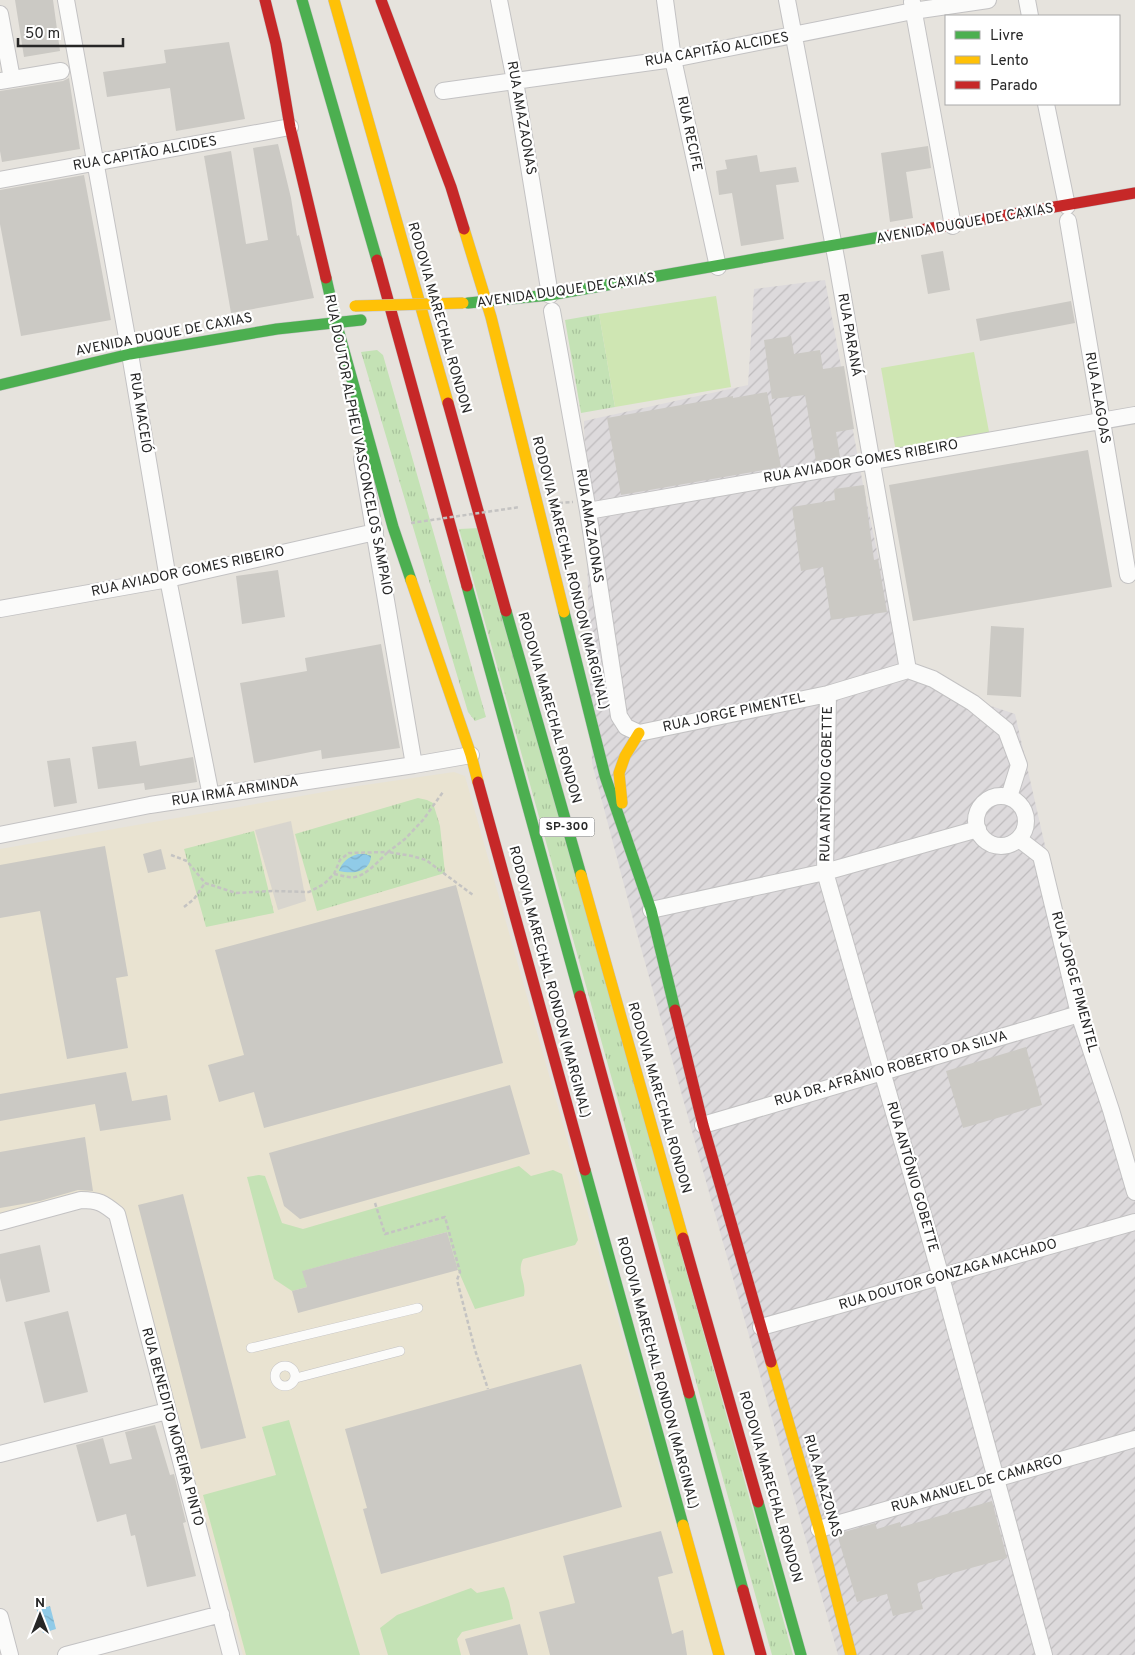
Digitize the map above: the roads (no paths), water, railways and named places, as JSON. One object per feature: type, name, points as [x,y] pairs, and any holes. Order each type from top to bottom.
[{"type":"main road","name":"RUA DOUTOR ALPHEU VASCONCELOS SAMPAIO","points":[[265,0],[276,44],[290,127],[330,312]]},
{"type":"main road","name":"SP-300","points":[[302,0],[390,308],[761,1655]]},
{"type":"main road","name":"RODOVIA MARECHAL RONDON","points":[[334,0],[801,1655]]},
{"type":"main road","name":"RODOVIA MARECHAL RONDON (MARGINAL)","points":[[381,0],[451,187],[491,317],[605,776],[651,910],[702,1125],[761,1327]]},
{"type":"main road","name":"AVENIDA DUQUE DE CAXIAS","points":[[0,385],[128,343],[277,329],[330,312],[356,306],[486,302],[552,307],[718,267],[837,258],[952,226],[1068,217],[1135,193]]},
{"type":"main road","name":"RODOVIA MARECHAL RONDON (MARGINAL)","points":[[330,312],[393,527],[471,755],[719,1655]]},
{"type":"main road","name":"AVENIDA DUQUE DE CAXIAS","points":[[330,312],[371,319],[437,319]]},
{"type":"main road","points":[[624,834],[619,773],[625,756],[639,732]]},
{"type":"main road","name":"RUA AMAZONAS","points":[[761,1327],[819,1529],[851,1655]]},
{"type":"street","name":"RUA MACEIÓ","points":[[66,0],[128,343],[168,579],[211,796]]},
{"type":"street","name":"RUA AMAZAONAS","points":[[499,0],[515,81],[588,511],[619,716],[626,727],[639,732]]},
{"type":"street","name":"RUA RECIFE","points":[[665,0],[673,60],[718,267]]},
{"type":"street","name":"RUA PARANÁ","points":[[788,0],[793,36],[837,258],[870,460],[908,670]]},
{"type":"street","name":"RUA CAPITÃO ALCIDES","points":[[443,91],[673,60],[793,36],[912,5],[988,0]]},
{"type":"street","points":[[1027,0],[1030,15]]},
{"type":"street","points":[[912,5],[952,226]]},
{"type":"street","points":[[1,23],[6,80],[61,71]]},
{"type":"street","name":"RUA ALAGOAS","points":[[1046,105],[1068,217],[1128,575]]},
{"type":"street","name":"RUA CAPITÃO ALCIDES","points":[[0,180],[290,127]]},
{"type":"street","name":"RUA DOUTOR ALPHEU VASCONCELOS SAMPAIO","points":[[330,312],[375,532],[414,765]]},
{"type":"street","name":"RUA AVIADOR GOMES RIBEIRO","points":[[588,511],[1135,415]]},
{"type":"street","name":"RUA AVIADOR GOMES RIBEIRO","points":[[0,609],[168,579],[375,532]]},
{"type":"street","points":[[908,670],[932,679],[972,703],[1006,730],[1019,765],[1009,797]]},
{"type":"street","name":"RUA JORGE PIMENTEL","points":[[639,732],[828,694],[908,670]]},
{"type":"street","name":"RUA ANTÔNIO GOBETTE","points":[[828,694],[825,872],[941,1277],[1044,1655]]},
{"type":"street","name":"RUA IRMÃ ARMINDA","points":[[1,831],[150,805],[471,755]]},
{"type":"street","points":[[1009,797],[1022,807],[1026,815],[1027,824],[1019,839],[1009,845],[997,846],[983,839],[978,829],[976,817],[984,803],[991,798],[1009,797]]},
{"type":"street","points":[[651,910],[825,872],[978,829]]},
{"type":"street","name":"RUA JORGE PIMENTEL","points":[[1019,839],[1041,856],[1079,1014],[1111,1110],[1135,1192]]},
{"type":"street","name":"RUA DR. AFRÂNIO ROBERTO DA SILVA","points":[[702,1125],[1079,1014]]},
{"type":"street","name":"RUA BENEDITO MOREIRA PINTO","points":[[0,1222],[81,1200],[95,1200],[105,1204],[117,1214],[231,1655]]},
{"type":"street","name":"RUA DOUTOR GONZAGA MACHADO","points":[[761,1327],[1135,1222]]},
{"type":"street","points":[[0,1454],[167,1411]]},
{"type":"street","name":"RUA MANUEL DE CAMARGO","points":[[819,1529],[1135,1439]]},
{"type":"street","points":[[66,1655],[221,1614]]},
{"type":"street","points":[[0,1618],[10,1655]]},
{"type":"lane","points":[[251,1348],[418,1308]]},
{"type":"lane","points":[[296,1378],[400,1351]]},
{"type":"water","points":[[358,854],[371,856],[370,862],[364,869],[355,872],[339,871],[346,860]]},
{"type":"water","points":[[50,1606],[56,1629],[43,1633],[37,1610]]}]
